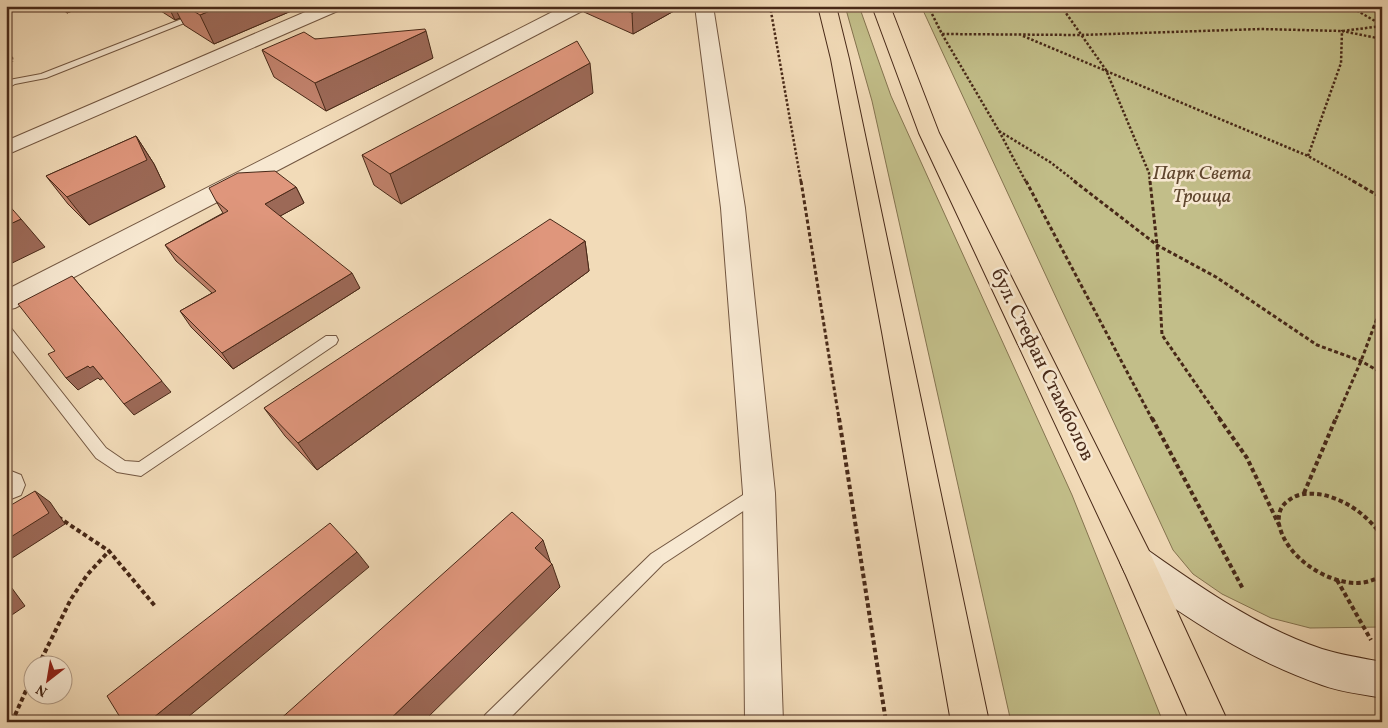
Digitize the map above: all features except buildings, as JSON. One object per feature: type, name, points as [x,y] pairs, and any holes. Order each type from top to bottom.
[{"type":"main road","points":[[827,6],[840,59],[891,313],[970,722]]},
{"type":"main road","name":"бул. Стефан Стамболов","points":[[881,6],[929,132],[1137,562],[1209,722]]},
{"type":"street","points":[[7,147],[334,6]]},
{"type":"street","points":[[6,300],[578,6]]},
{"type":"street","points":[[704,6],[733,208],[758,493],[764,722]]},
{"type":"street","points":[[1137,562],[1230,625],[1275,649],[1324,667],[1382,680]]},
{"type":"lane","points":[[6,86],[12,82],[43,76],[223,6]]},
{"type":"lane","points":[[6,332],[101,452],[122,467],[141,469],[331,340]]},
{"type":"lane","points":[[492,722],[657,559],[758,493]]},
{"type":"path","points":[[770,6],[812,250],[886,722]]},
{"type":"path","points":[[928,6],[942,34],[999,131],[1247,596]]},
{"type":"path","points":[[1062,6],[1106,70],[1149,173],[1157,244],[1162,335],[1248,458],[1292,550],[1316,570],[1336,580],[1351,584],[1373,582],[1382,576]]},
{"type":"path","points":[[1350,6],[1382,25]]},
{"type":"path","points":[[1342,31],[1382,25]]},
{"type":"path","points":[[942,34],[1080,34],[1261,29],[1342,31],[1382,39]]},
{"type":"path","points":[[1308,156],[1341,63],[1342,31]]},
{"type":"path","points":[[1020,34],[1308,156],[1382,198]]},
{"type":"path","points":[[999,131],[1050,162],[1157,244],[1216,277],[1317,345],[1360,361],[1382,372]]},
{"type":"path","points":[[1304,493],[1382,305]]},
{"type":"path","points":[[7,485],[109,551],[154,606]]},
{"type":"path","points":[[1279,525],[1278,513],[1290,496],[1313,493],[1343,502],[1361,513],[1382,536]]},
{"type":"path","points":[[43,656],[70,599],[87,574],[109,551]]},
{"type":"path","points":[[1336,580],[1373,643]]},
{"type":"path","points":[[12,722],[22,700]]},
{"type":"green space","points":[[845,6],[859,6],[891,96],[1072,495],[1163,722],[1011,722],[872,101]]},
{"type":"green space","name":"Парк Света Троица","points":[[921,6],[1382,6],[1382,627],[1310,628],[1271,618],[1222,594],[1193,574],[1173,550]]}]
